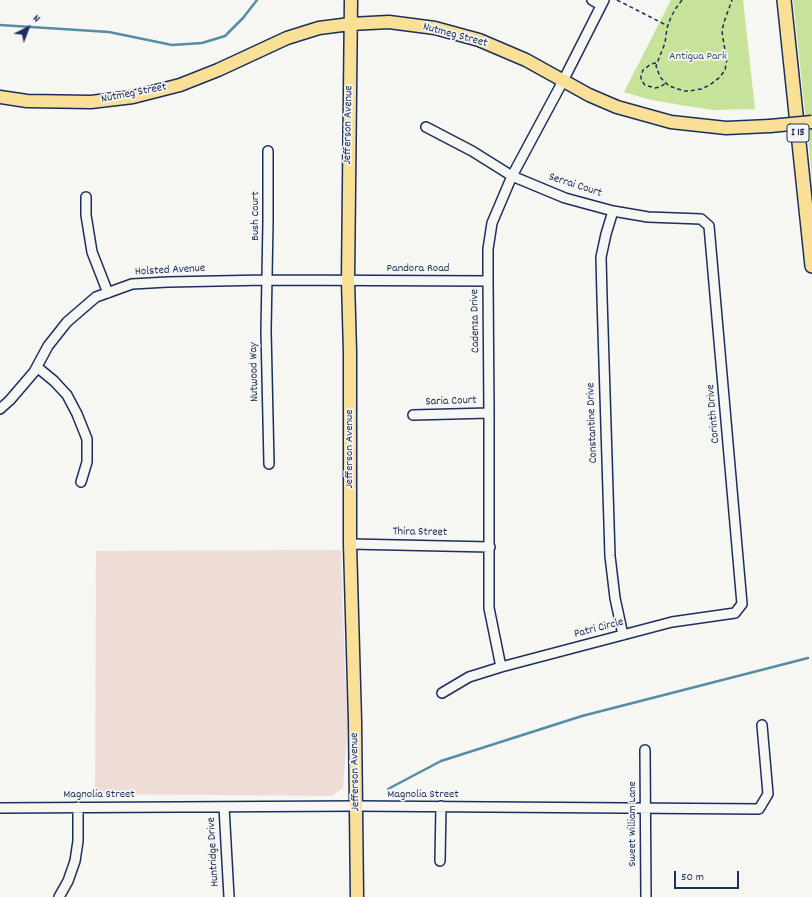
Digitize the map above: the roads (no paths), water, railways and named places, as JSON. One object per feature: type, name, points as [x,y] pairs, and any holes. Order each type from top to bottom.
[{"type":"highway","name":"I 15","points":[[784,0],[812,266]]},
{"type":"main road","name":"Jefferson Avenue","points":[[351,0],[348,281],[350,352],[350,544],[356,806],[356,897]]},
{"type":"main road","name":"Nutmeg Street","points":[[0,97],[27,101],[91,102],[133,97],[180,85],[218,70],[287,38],[319,28],[350,24],[389,22],[435,28],[479,40],[526,60],[589,95],[617,107],[671,122],[726,128],[812,122]]},
{"type":"street","points":[[592,0],[602,2]]},
{"type":"street","name":"Cadenza Drive","points":[[501,667],[489,608],[488,249],[492,223],[512,176],[563,81],[602,2]]},
{"type":"street","name":"Serrai Court","points":[[426,127],[472,151],[512,176],[566,198],[613,211],[648,216],[701,219],[710,226],[710,244]]},
{"type":"street","name":"Bush Court","points":[[267,280],[268,151]]},
{"type":"street","points":[[86,197],[86,216],[92,252],[108,293]]},
{"type":"street","name":"Constantine Drive","points":[[613,211],[601,257],[610,556],[615,598],[623,635]]},
{"type":"street","name":"Corinth Drive","points":[[710,244],[741,582]]},
{"type":"street","name":"Holsted Avenue","points":[[0,409],[10,400],[34,372],[48,346],[67,322],[96,297],[132,284],[267,280],[348,281]]},
{"type":"street","name":"Nutwood Way","points":[[267,280],[269,464]]},
{"type":"street","name":"Pandora Road","points":[[348,281],[488,281]]},
{"type":"street","points":[[36,367],[54,381],[67,395],[77,414],[87,439],[87,462],[81,482]]},
{"type":"street","name":"Saria Court","points":[[413,415],[489,413]]},
{"type":"street","name":"Thira Street","points":[[350,544],[490,547]]},
{"type":"street","name":"Patri Circle","points":[[442,693],[469,677],[501,667],[672,622],[735,613],[742,604],[741,582]]},
{"type":"street","name":"Magnolia Street","points":[[0,808],[441,806],[759,809],[768,794],[762,725]]},
{"type":"street","name":"Sweet William Lane","points":[[645,750],[644,809],[646,897]]},
{"type":"street","points":[[440,861],[441,806]]},
{"type":"street","points":[[59,897],[68,881],[75,861],[78,841],[78,807]]},
{"type":"street","name":"Huntridge Drive","points":[[224,807],[229,897]]},
{"type":"waterway","points":[[0,25],[109,32],[172,45],[202,43],[225,36],[243,18],[257,0]]},
{"type":"waterway","points":[[388,789],[441,761],[582,716],[808,658]]},
{"type":"park label","name":"Antigua Park","points":[[698,57]]}]
